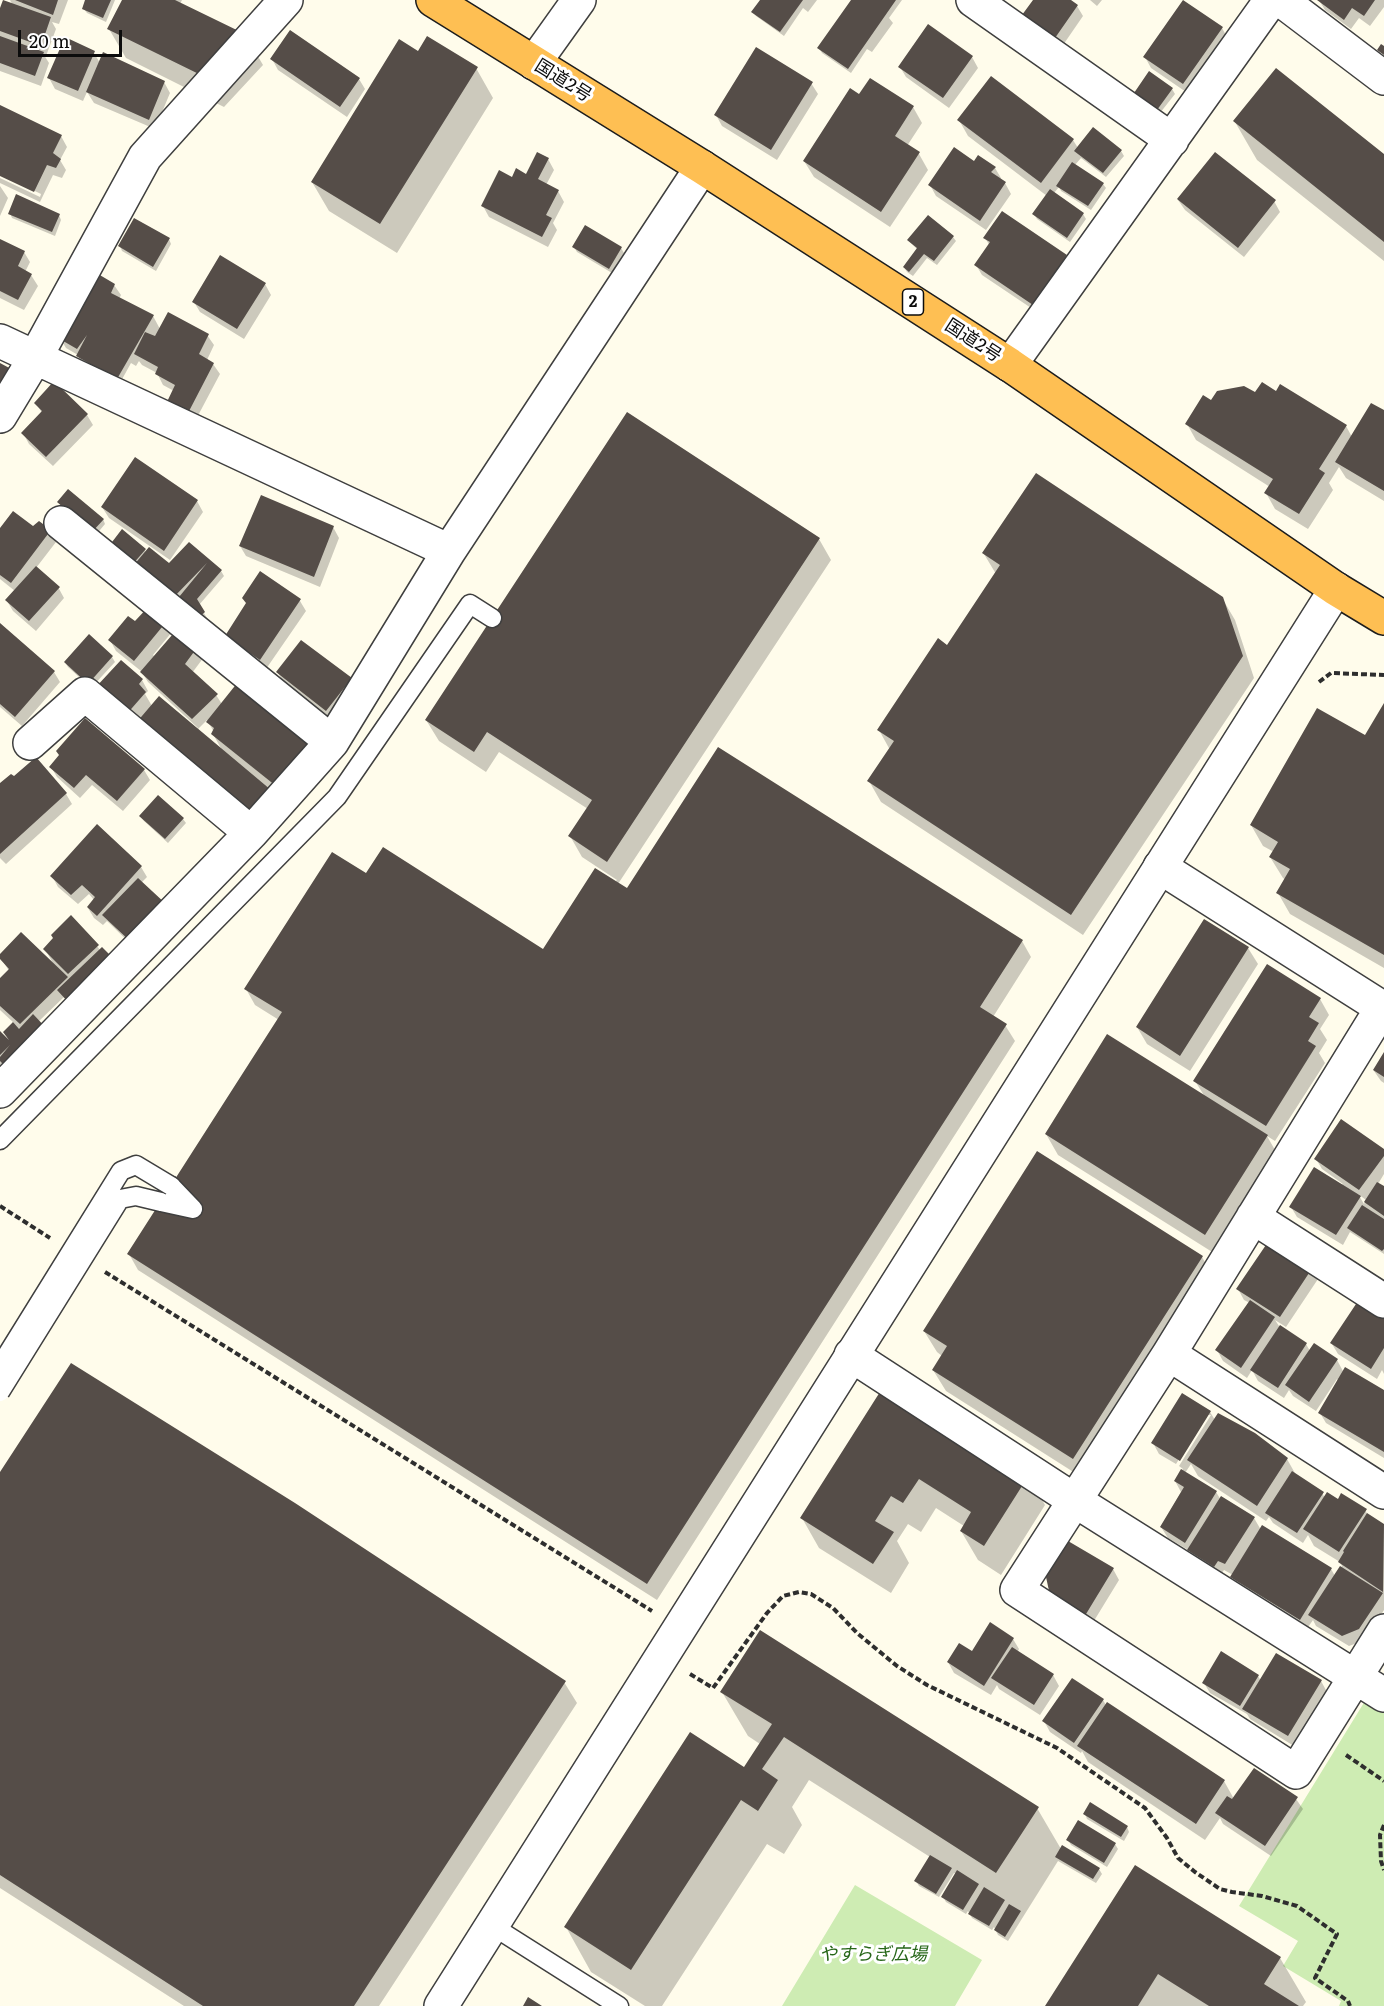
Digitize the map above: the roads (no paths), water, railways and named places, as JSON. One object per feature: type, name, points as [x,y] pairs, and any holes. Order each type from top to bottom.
[{"type":"highway","name":"国道2号","points":[[433,0],[702,167],[1010,364],[1336,589],[1384,618]]},
{"type":"street","points":[[0,416],[35,358],[145,157],[286,0]]},
{"type":"street","points":[[534,63],[579,0]]},
{"type":"street","points":[[973,0],[1172,140]]},
{"type":"street","points":[[1010,364],[1271,0]]},
{"type":"street","points":[[1281,0],[1384,78]]},
{"type":"street","points":[[0,1091],[250,833],[332,742],[449,551],[702,167]]},
{"type":"street","points":[[0,341],[449,551]]},
{"type":"street","points":[[62,523],[332,742]]},
{"type":"street","points":[[441,2006],[1336,589]]},
{"type":"street","points":[[30,743],[85,694],[250,833]]},
{"type":"street","points":[[1160,867],[1383,1008],[1169,1353],[1017,1590],[1296,1772],[1384,1630]]},
{"type":"street","points":[[1253,1217],[1384,1301]]},
{"type":"street","points":[[1169,1353],[1384,1492]]},
{"type":"street","points":[[851,1355],[1074,1500],[1384,1695]]},
{"type":"lane","points":[[0,1140],[337,797],[470,604],[492,618]]},
{"type":"lane","points":[[0,1366],[122,1171],[136,1165],[171,1186],[193,1209],[136,1196],[120,1199],[0,1392]]},
{"type":"lane","points":[[491,1925],[619,2006]]},
{"type":"park label","name":"やすらぎ広場","points":[[873,1955]]}]
